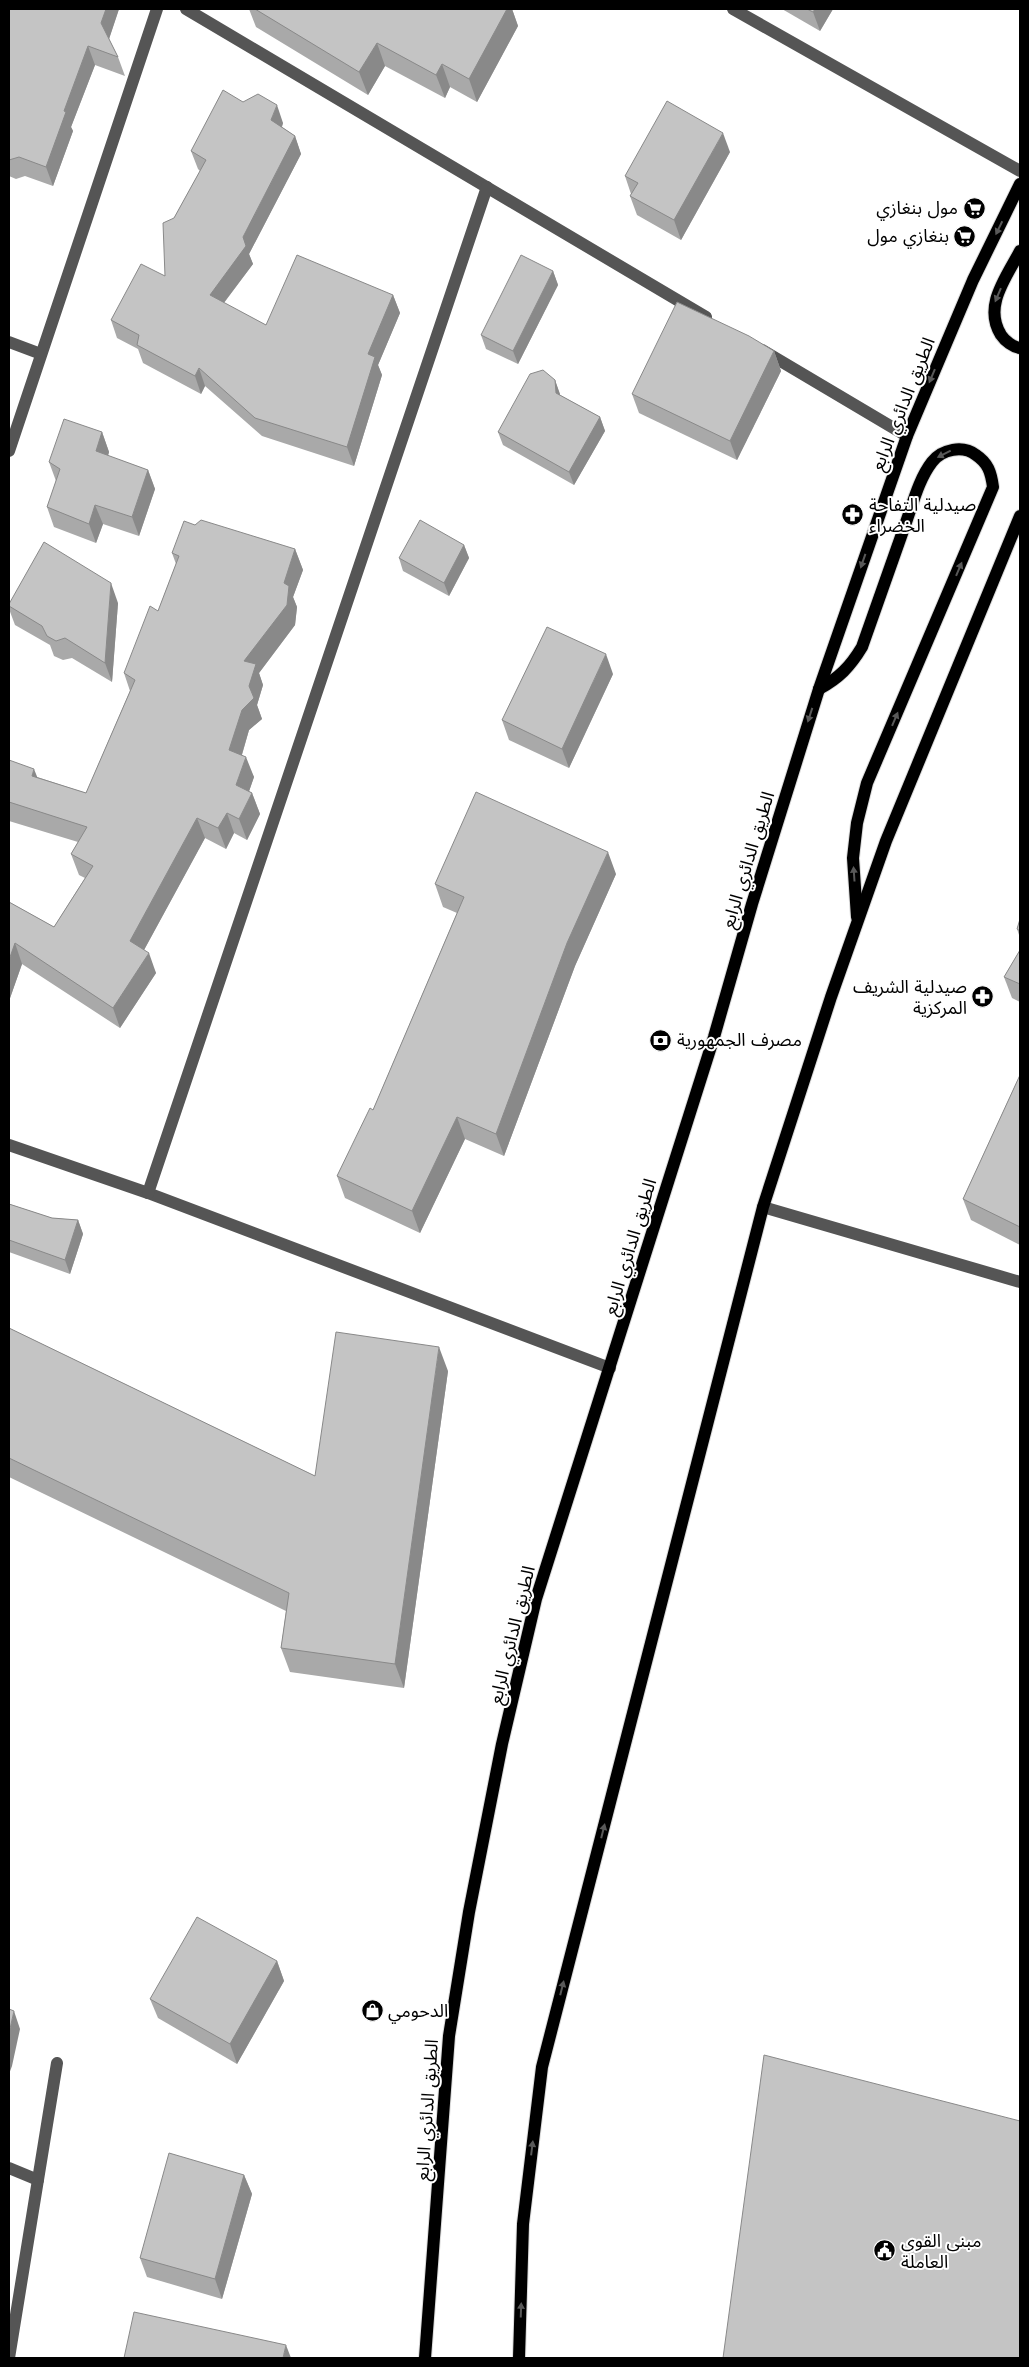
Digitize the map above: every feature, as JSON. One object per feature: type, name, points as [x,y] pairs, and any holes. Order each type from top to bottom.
[{"type":"main road","name":"الطريق الدائري الرابع","points":[[425,2358],[450,2036],[469,1912],[502,1744],[536,1599],[714,1037],[819,689],[907,436],[973,280],[1020,184]]},
{"type":"main road","points":[[1020,251],[993,309],[994,324],[1003,338],[1020,348]]},
{"type":"main road","points":[[819,689],[835,680],[850,666],[862,647],[918,490],[933,460],[944,452],[958,448],[973,452],[984,460],[991,472],[993,487],[867,783],[857,823],[852,858],[857,922]]},
{"type":"main road","points":[[519,2358],[523,2224],[542,2067],[763,1207],[857,922],[913,773],[1020,516]]},
{"type":"street","points":[[9,451],[158,9]]},
{"type":"street","points":[[186,9],[718,324]]},
{"type":"street","points":[[733,9],[1020,171]]},
{"type":"street","points":[[148,1193],[487,187]]},
{"type":"street","points":[[9,342],[41,354]]},
{"type":"street","points":[[753,345],[907,436]]},
{"type":"street","points":[[9,1145],[148,1193],[610,1368]]},
{"type":"street","points":[[763,1207],[1020,1282]]},
{"type":"street","points":[[9,2358],[57,2063]]},
{"type":"street","points":[[9,2168],[38,2180]]},
{"type":"building","points":[[9,9],[106,9],[101,23],[118,57],[88,46],[46,167],[19,157],[9,160]]},
{"type":"building","points":[[255,9],[507,9],[469,79],[442,64],[436,75],[377,43],[359,72]]},
{"type":"building","points":[[223,90],[243,102],[258,94],[277,105],[271,120],[295,136],[243,237],[246,246],[210,295],[266,325],[297,255],[393,295],[368,354],[375,357],[347,447],[255,418],[199,368],[195,376],[137,345],[139,335],[111,320],[141,264],[165,276],[163,223],[174,218],[206,160],[191,151]]},
{"type":"building","points":[[667,101],[723,133],[674,220],[630,196],[638,183],[625,176]]},
{"type":"building","points":[[521,255],[553,271],[513,351],[481,335]]},
{"type":"building","points":[[677,302],[749,336],[774,351],[730,441],[632,394]]},
{"type":"building","points":[[543,370],[555,380],[556,393],[600,417],[569,472],[498,432],[530,374]]},
{"type":"building","points":[[64,419],[102,432],[96,451],[148,470],[132,517],[95,505],[89,524],[47,507],[60,469],[49,462]]},
{"type":"building","points":[[201,520],[295,549],[284,583],[289,586],[287,605],[244,661],[256,664],[249,686],[254,698],[242,710],[229,750],[246,757],[236,785],[252,793],[239,819],[227,813],[218,828],[197,818],[130,941],[149,953],[113,1008],[15,943],[9,960],[9,902],[54,927],[93,866],[71,854],[87,827],[9,802],[9,760],[34,769],[32,776],[86,793],[135,680],[124,673],[150,606],[158,611],[179,556],[172,553],[184,521],[195,525]]},
{"type":"building","points":[[420,520],[464,545],[444,583],[399,558]]},
{"type":"building","points":[[44,542],[111,583],[105,663],[65,638],[56,641],[47,636],[42,626],[9,606]]},
{"type":"building","points":[[547,627],[606,654],[562,749],[502,720]]},
{"type":"building","points":[[476,792],[608,852],[567,943],[496,1134],[457,1117],[412,1211],[337,1176],[370,1108],[373,1110],[464,897],[435,884]]},
{"type":"building","points":[[1020,919],[1020,931],[1017,929]]},
{"type":"building","points":[[1020,950],[1020,984],[1004,977]]},
{"type":"building","points":[[1020,1075],[1020,1227],[963,1199]]},
{"type":"building","points":[[9,1204],[52,1218],[78,1220],[65,1260],[9,1240]]},
{"type":"building","points":[[9,1328],[315,1476],[336,1332],[439,1347],[395,1664],[281,1648],[289,1593],[9,1458]]},
{"type":"building","points":[[197,1917],[277,1961],[230,2044],[150,1999]]},
{"type":"building","points":[[9,2009],[14,2011],[9,2033]]},
{"type":"building","name":"مبنى القوى العاملة","points":[[764,2055],[1020,2121],[1020,2358],[723,2358]]},
{"type":"building","points":[[169,2153],[244,2175],[215,2279],[140,2258]]},
{"type":"building","points":[[134,2312],[286,2345],[283,2358],[124,2358]]},
{"type":"place","name":"مول بنغازي","points":[[974,208]]},
{"type":"place","name":"بنغازي مول","points":[[965,236]]},
{"type":"place","name":"صيدلية التفاحة الخضراء","points":[[853,515]]},
{"type":"place","name":"صيدلية الشريف المركزية","points":[[983,997]]},
{"type":"place","name":"مصرف الجمهورية","points":[[661,1040]]},
{"type":"place","name":"الدحومي","points":[[372,2011]]},
{"type":"place","name":"مبنى القوى العاملة","points":[[885,2251]]}]
